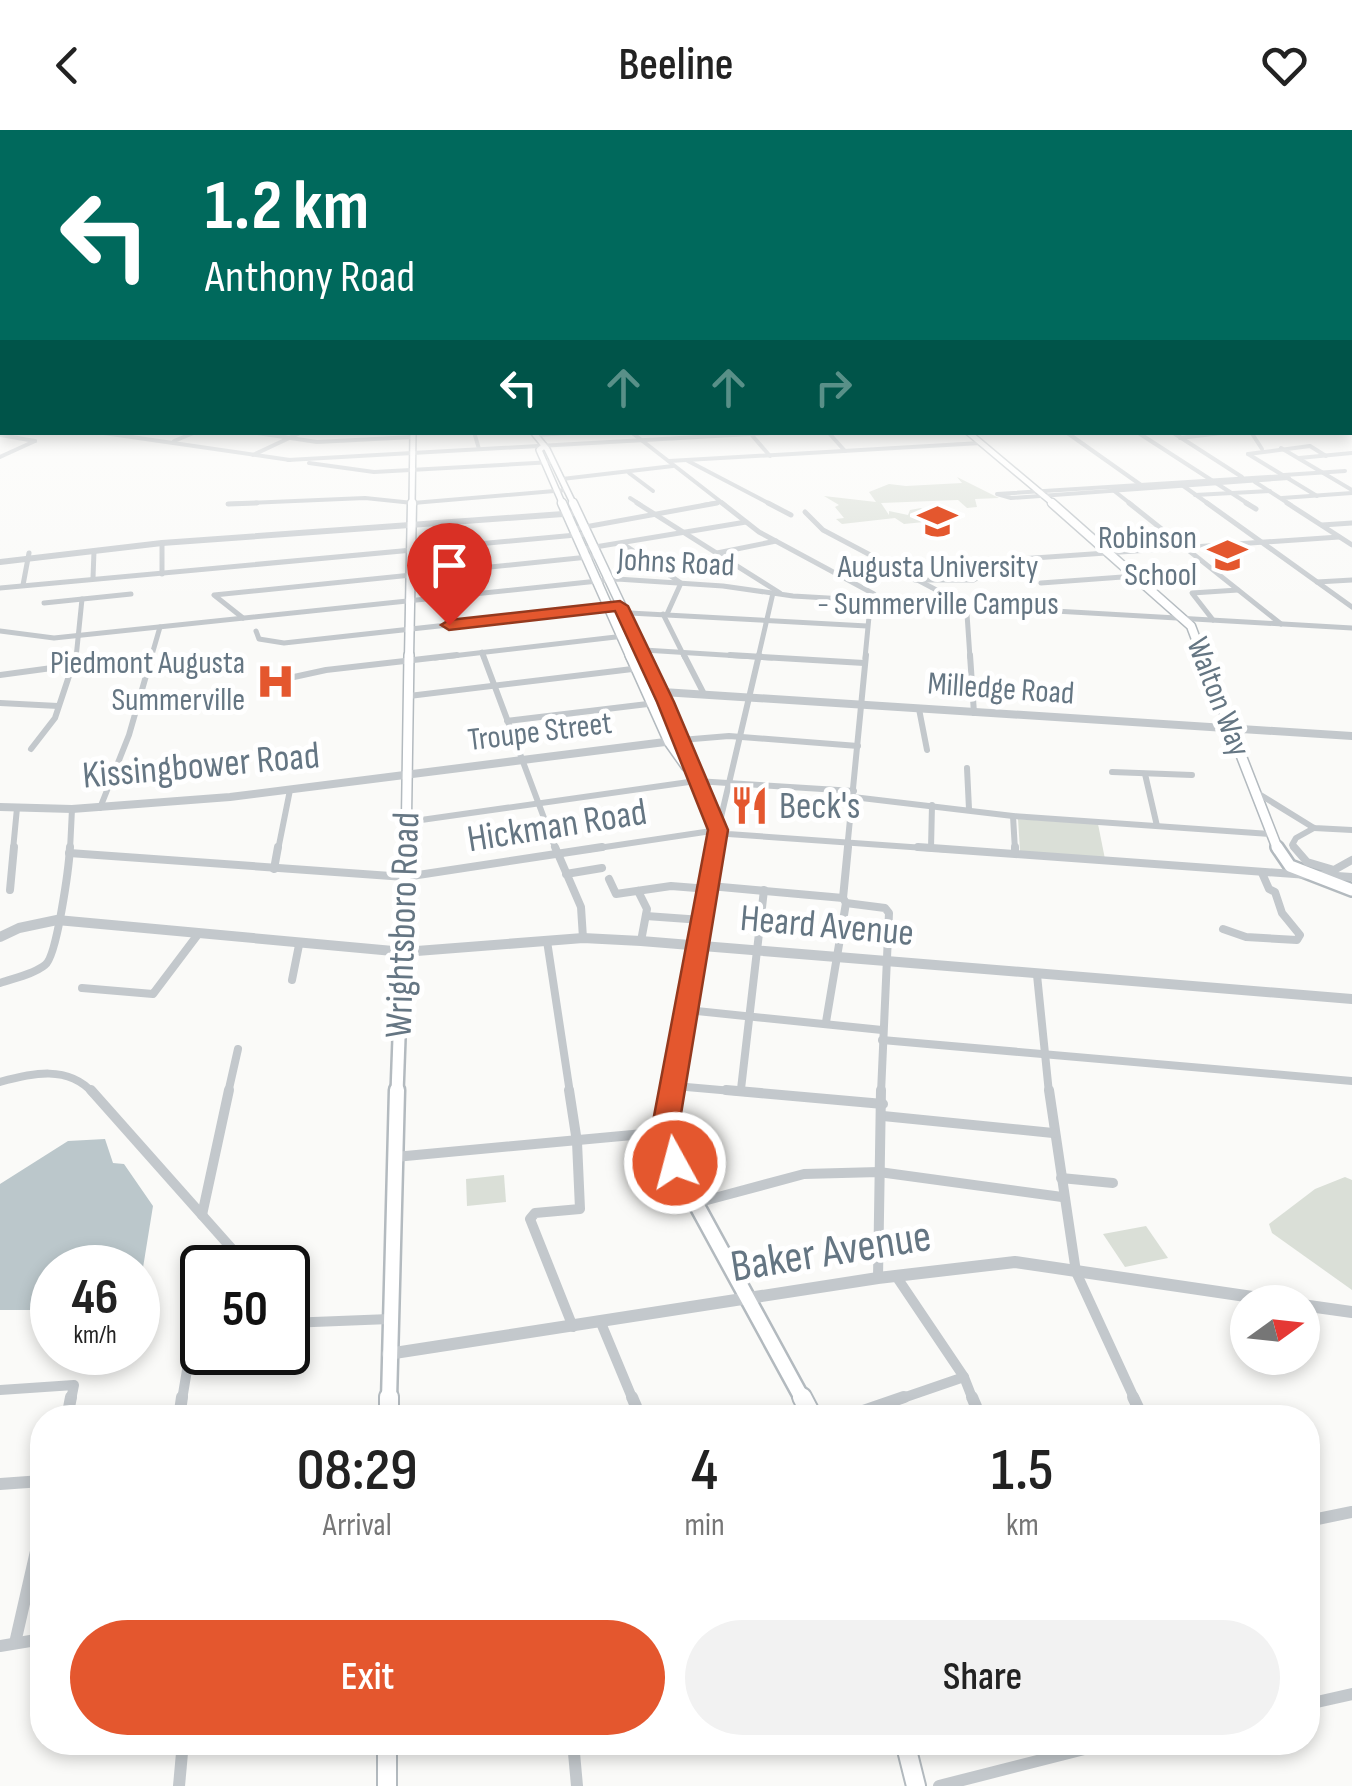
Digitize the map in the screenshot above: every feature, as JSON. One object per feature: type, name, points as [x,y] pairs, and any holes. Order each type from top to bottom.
[{"type":"main road","name":"Wrightsboro Road","points":[[388,1405],[406,877],[413,460]]},
{"type":"main road","points":[[548,460],[581,531],[596,552],[610,610],[668,742],[696,781]]},
{"type":"main road","points":[[550,460],[562,479],[561,491]]},
{"type":"main road","name":"Walton Way","points":[[1000,460],[1186,619],[1281,858]]},
{"type":"main road","points":[[581,531],[585,553],[622,609],[661,690],[718,830],[665,1132],[677,1169],[806,1405]]},
{"type":"main road","points":[[1281,858],[1290,866],[1321,873],[1352,890]]},
{"type":"main road","points":[[1281,858],[1281,874]]},
{"type":"main road","points":[[386,1786],[387,1755]]},
{"type":"main road","points":[[908,1755],[916,1786]]},
{"type":"street","points":[[290,460],[374,472],[499,460]]},
{"type":"street","points":[[667,460],[776,542],[871,595],[844,900],[826,1022]]},
{"type":"street","points":[[562,479],[687,460]]},
{"type":"street","points":[[689,460],[790,515]]},
{"type":"street","points":[[1179,460],[1256,509]]},
{"type":"street","points":[[1216,460],[1352,545]]},
{"type":"street","points":[[1259,460],[1317,496]]},
{"type":"street","points":[[1301,460],[1352,492]]},
{"type":"street","points":[[1108,462],[1116,462],[1146,486]]},
{"type":"street","points":[[1108,462],[1146,486]]},
{"type":"street","points":[[1180,484],[1345,470]]},
{"type":"street","points":[[627,472],[653,491]]},
{"type":"street","points":[[1040,493],[1010,498],[996,494],[1286,476]]},
{"type":"street","points":[[1180,484],[1352,607]]},
{"type":"street","points":[[1110,488],[1282,624]]},
{"type":"street","points":[[229,503],[365,498],[413,502],[561,491]]},
{"type":"street","points":[[1195,495],[1270,491]]},
{"type":"street","points":[[1282,498],[1352,492]]},
{"type":"street","points":[[630,498],[784,595]]},
{"type":"street","points":[[0,588],[446,548],[581,531],[721,502]]},
{"type":"street","points":[[804,512],[822,530],[961,603],[967,614],[974,713]]},
{"type":"street","points":[[0,562],[162,544],[572,513]]},
{"type":"street","points":[[746,522],[596,552],[447,572],[214,595],[246,618],[259,639],[284,643],[622,609],[867,626]]},
{"type":"street","points":[[1322,526],[1352,523]]},
{"type":"street","points":[[915,580],[974,580],[1005,560],[1340,537]]},
{"type":"street","points":[[718,553],[776,542]]},
{"type":"street","points":[[162,544],[162,574]]},
{"type":"street","points":[[625,545],[681,583],[665,614]]},
{"type":"street","points":[[446,548],[447,586]]},
{"type":"street","points":[[94,552],[94,578]]},
{"type":"street","points":[[23,585],[28,556]]},
{"type":"street","points":[[840,576],[886,566]]},
{"type":"street","points":[[1041,583],[1136,576]]},
{"type":"street","name":"Johns Road","points":[[3,633],[54,638],[603,580],[681,583],[784,595],[871,595],[1352,628]]},
{"type":"street","points":[[1316,582],[1352,580]]},
{"type":"street","points":[[1214,620],[1192,593],[1238,590]]},
{"type":"street","points":[[44,603],[131,594]]},
{"type":"street","points":[[718,830],[773,594]]},
{"type":"street","points":[[31,749],[53,724],[74,665],[83,635],[82,599]]},
{"type":"street","points":[[665,614],[703,692]]},
{"type":"street","points":[[100,808],[129,735],[160,627]]},
{"type":"street","points":[[271,682],[326,670],[634,635]]},
{"type":"street","points":[[628,650],[864,663]]},
{"type":"street","points":[[482,652],[536,804],[580,907],[583,938]]},
{"type":"street","points":[[0,675],[74,665]]},
{"type":"street","points":[[409,696],[649,667]]},
{"type":"street","name":"Milledge Road","points":[[647,692],[703,692],[1352,736]]},
{"type":"street","points":[[507,721],[666,702]]},
{"type":"street","points":[[0,703],[58,706]]},
{"type":"street","points":[[919,708],[927,750]]},
{"type":"street","name":"Troupe Street","points":[[408,775],[716,735],[858,746]]},
{"type":"street","points":[[967,768],[969,808]]},
{"type":"street","points":[[1112,772],[1192,776]]},
{"type":"street","points":[[1146,774],[1157,826]]},
{"type":"street","name":"Kissingbower Road","points":[[0,807],[100,808],[408,775]]},
{"type":"street","points":[[407,822],[696,781],[854,794],[1013,816],[1270,834]]},
{"type":"street","points":[[274,869],[290,790]]},
{"type":"street","points":[[1254,791],[1314,828],[1352,830]]},
{"type":"street","points":[[931,848],[932,805]]},
{"type":"street","points":[[10,890],[17,808]]},
{"type":"street","points":[[0,983],[50,962],[68,883],[72,809]]},
{"type":"street","points":[[1013,816],[1015,853]]},
{"type":"street","points":[[1314,828],[1296,838],[1292,845],[1307,862],[1321,873],[1352,860]]},
{"type":"street","name":"Hickman Road","points":[[69,853],[406,877],[718,830],[728,834],[1352,877]]},
{"type":"street","points":[[0,864],[11,863]]},
{"type":"street","points":[[566,874],[602,868]]},
{"type":"street","points":[[1224,929],[1246,937],[1296,940],[1300,936],[1282,914],[1276,892],[1269,888],[1262,873]]},
{"type":"street","points":[[1276,892],[1285,886],[1281,874]]},
{"type":"street","points":[[609,879],[616,894],[670,886],[764,890],[844,900],[885,908],[889,913],[882,1035],[878,1278]]},
{"type":"street","points":[[741,1089],[764,890]]},
{"type":"street","points":[[638,891],[648,909],[641,940]]},
{"type":"street","points":[[646,916],[702,920]]},
{"type":"street","name":"Heard Avenue","points":[[0,937],[19,928],[57,920],[404,952],[583,938],[641,940],[1352,999]]},
{"type":"street","points":[[82,988],[153,994],[200,933]]},
{"type":"street","points":[[548,940],[577,1142],[580,1209],[535,1213],[530,1218],[573,1327]]},
{"type":"street","points":[[292,980],[299,945]]},
{"type":"street","points":[[1037,975],[1053,1133],[1076,1272],[1138,1405]]},
{"type":"street","points":[[686,1010],[826,1022],[882,1035],[1046,1054],[1352,1081]]},
{"type":"street","points":[[202,1214],[238,1049]]},
{"type":"street","points":[[0,1082],[54,1072],[73,1076],[94,1093],[228,1245]]},
{"type":"street","points":[[674,1086],[883,1104]]},
{"type":"street","points":[[883,1116],[1053,1133]]},
{"type":"street","points":[[394,1157],[665,1132]]},
{"type":"street","points":[[696,1203],[804,1174],[880,1172],[1062,1197]]},
{"type":"street","points":[[1060,1178],[1113,1182]]},
{"type":"street","name":"Baker Avenue","points":[[388,1354],[878,1278],[1014,1262],[1230,1294]]},
{"type":"street","points":[[896,1276],[964,1377],[976,1405]]},
{"type":"street","points":[[1320,1308],[1352,1312]]},
{"type":"street","points":[[310,1322],[390,1319]]},
{"type":"street","points":[[601,1323],[636,1405]]},
{"type":"street","points":[[182,1405],[188,1375]]},
{"type":"street","points":[[881,1405],[964,1377]]},
{"type":"street","points":[[0,1390],[74,1385],[70,1405]]},
{"type":"street","points":[[0,1484],[30,1482]]},
{"type":"street","points":[[1320,1519],[1352,1512]]},
{"type":"street","points":[[7,1644],[30,1566]]},
{"type":"street","points":[[1320,1701],[1352,1694]]},
{"type":"street","points":[[179,1786],[182,1755]]},
{"type":"street","points":[[574,1755],[578,1786]]},
{"type":"street","points":[[940,1786],[1063,1755]]},
{"type":"shaded area","points":[[957,477],[999,498],[975,499],[977,507],[967,508],[958,500],[881,503],[889,515],[889,511],[908,515],[910,510],[921,508],[925,512],[920,513],[934,521],[904,524],[895,518],[842,524],[836,519],[844,518],[835,507],[839,505],[824,496],[876,502],[869,492],[889,484],[962,483]]},
{"type":"shaded area","points":[[1018,819],[1098,824],[1105,859],[1020,851]]},
{"type":"shaded area","points":[[105,1139],[113,1163],[124,1164],[153,1206],[147,1245],[30,1245],[30,1310],[0,1310],[0,1184],[68,1141]]},
{"type":"shaded area","points":[[504,1175],[506,1202],[467,1206],[466,1179]]},
{"type":"shaded area","points":[[1345,1177],[1352,1180],[1352,1290],[1272,1233],[1269,1224],[1315,1189]]},
{"type":"shaded area","points":[[1146,1226],[1168,1258],[1125,1267],[1103,1234]]},
{"type":"place","name":"Augusta University - Summerville Campus","points":[[938,522]]},
{"type":"place","name":"Robinson School","points":[[1227,556]]},
{"type":"place","name":"Piedmont Augusta Summerville","points":[[275,681]]},
{"type":"place","name":"Beck's","points":[[749,806]]},
{"type":"route","points":[[449,625],[620,606],[682,740],[718,830],[665,1132],[675,1163]]}]
